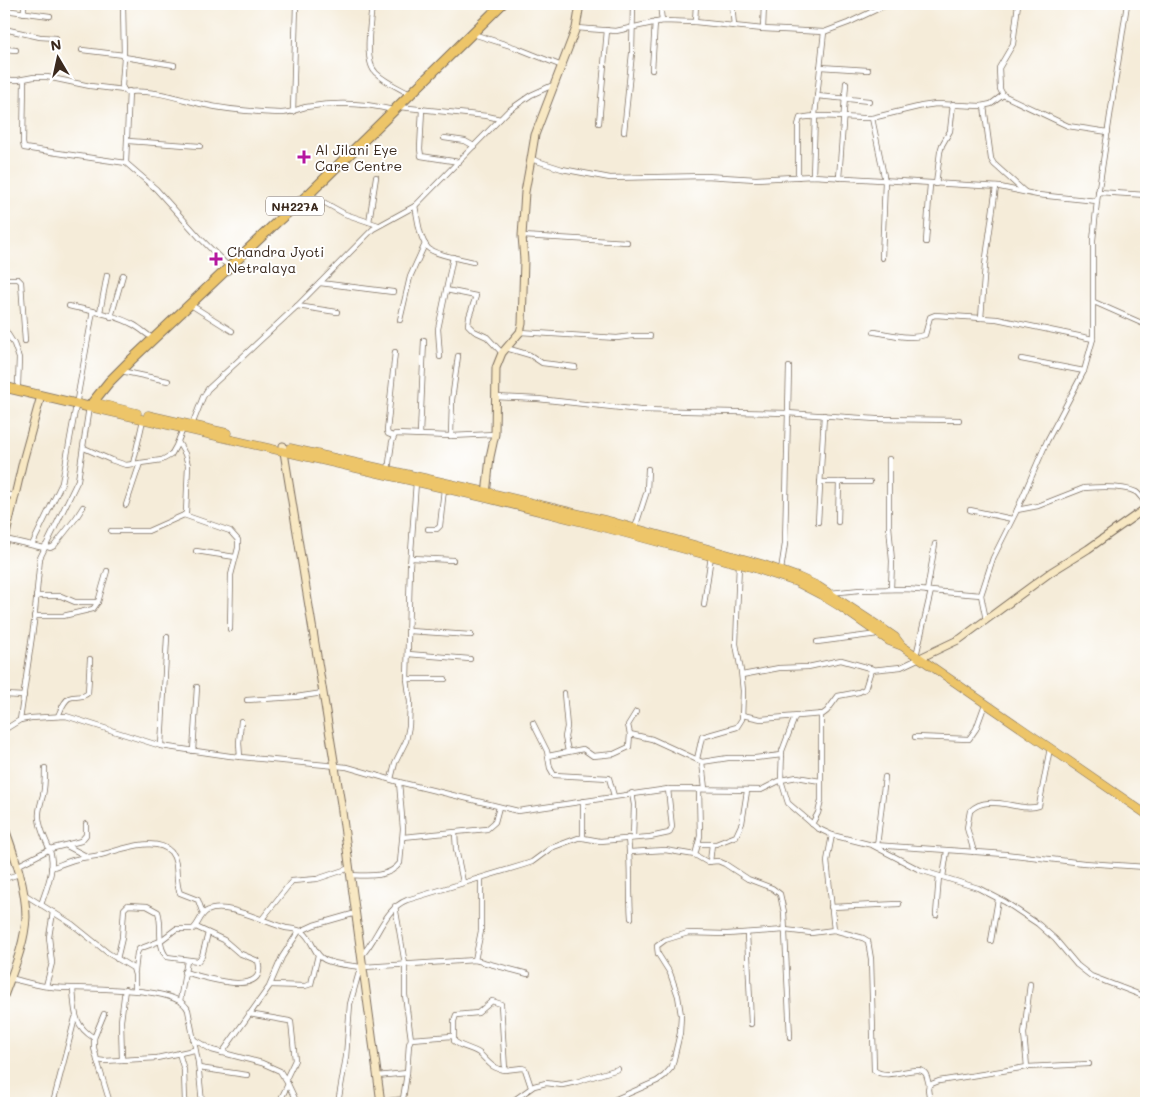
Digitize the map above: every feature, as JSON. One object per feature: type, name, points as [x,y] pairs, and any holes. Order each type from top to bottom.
[{"type":"highway","name":"NH227A","points":[[91,405],[120,371],[309,194],[502,4]]},
{"type":"highway","points":[[4,381],[76,402]]},
{"type":"highway","points":[[4,387],[91,405]]},
{"type":"main road","points":[[91,405],[192,425],[444,489],[486,495],[635,528],[748,559],[810,582],[895,637],[902,646]]},
{"type":"main road","points":[[91,405],[183,429],[388,470],[739,563],[779,576],[840,606],[889,642],[902,646],[1146,814]]},
{"type":"street","points":[[24,4],[24,14]]},
{"type":"street","points":[[123,4],[124,56],[122,86],[126,91],[128,141],[126,163]]},
{"type":"street","points":[[293,112],[296,4]]},
{"type":"street","points":[[372,4],[369,55],[372,68],[376,74],[411,95]]},
{"type":"street","points":[[486,495],[494,434],[496,368],[504,351],[520,332],[522,324],[524,260],[522,236],[525,192],[535,135],[576,28],[580,4]]},
{"type":"street","points":[[624,132],[632,53],[633,4]]},
{"type":"street","points":[[660,4],[662,21]]},
{"type":"street","points":[[695,22],[696,4]]},
{"type":"street","points":[[732,4],[734,26]]},
{"type":"street","points":[[763,29],[764,4]]},
{"type":"street","points":[[576,28],[616,31],[662,21],[824,32],[888,4]]},
{"type":"street","points":[[1018,4],[1013,44],[999,68],[998,77],[1003,95],[1068,126],[1108,132]]},
{"type":"street","points":[[986,620],[981,595],[993,558],[1017,510],[1047,442],[1084,371],[1093,339],[1093,240],[1096,201],[1127,4]]},
{"type":"street","points":[[4,10],[50,16]]},
{"type":"street","points":[[652,70],[655,22]]},
{"type":"street","points":[[4,29],[40,37],[56,38]]},
{"type":"street","points":[[599,123],[607,30]]},
{"type":"street","points":[[813,176],[815,115],[824,32]]},
{"type":"street","points":[[473,34],[562,66]]},
{"type":"street","points":[[4,49],[16,50]]},
{"type":"street","points":[[82,50],[174,65]]},
{"type":"street","points":[[820,67],[868,70]]},
{"type":"street","points":[[4,80],[24,80],[34,77],[46,78],[126,91],[146,91],[200,104],[273,113],[293,112],[305,107],[328,105],[367,105],[397,109],[422,109],[500,119]]},
{"type":"street","points":[[24,80],[24,148],[126,163],[156,189],[230,268]]},
{"type":"street","points":[[840,178],[846,83]]},
{"type":"street","points":[[192,425],[208,389],[297,306],[378,225],[415,206],[508,111],[531,95],[553,85]]},
{"type":"street","points":[[798,177],[798,122],[800,118],[815,115],[872,118],[922,106],[953,104],[984,106],[991,104],[1003,95]]},
{"type":"street","points":[[817,96],[869,101]]},
{"type":"street","points":[[936,184],[940,152],[950,131],[953,104]]},
{"type":"street","points":[[984,106],[991,159],[1026,193]]},
{"type":"street","points":[[422,109],[421,156],[459,162]]},
{"type":"street","points":[[872,118],[886,181],[882,258]]},
{"type":"street","points":[[444,138],[465,141],[474,146]]},
{"type":"street","points":[[128,141],[200,146]]},
{"type":"street","points":[[531,159],[562,169],[610,178],[706,176],[756,179],[813,176],[996,187],[1026,193],[1096,201]]},
{"type":"street","points":[[370,222],[376,178]]},
{"type":"street","points":[[926,242],[930,184]]},
{"type":"street","points":[[981,318],[985,265],[996,187]]},
{"type":"street","points":[[1098,192],[1146,195]]},
{"type":"street","points":[[309,194],[345,214],[378,225]]},
{"type":"street","points":[[415,206],[425,244],[434,252],[473,262]]},
{"type":"street","points":[[522,236],[627,242]]},
{"type":"street","points":[[400,320],[410,277],[425,244]]},
{"type":"street","points":[[440,357],[438,329],[453,257]]},
{"type":"street","points":[[100,312],[107,275]]},
{"type":"street","points":[[112,317],[123,275]]},
{"type":"street","points":[[4,279],[18,279],[21,282],[25,341]]},
{"type":"street","points":[[320,282],[393,292]]},
{"type":"street","points":[[446,290],[476,296],[468,325],[504,351],[530,355],[542,363],[575,367]]},
{"type":"street","points":[[1094,302],[1146,325]]},
{"type":"street","points":[[190,305],[232,331]]},
{"type":"street","points":[[69,306],[100,312],[134,326],[154,339]]},
{"type":"street","points":[[297,306],[337,312]]},
{"type":"street","points":[[32,545],[62,483],[94,311]]},
{"type":"street","points":[[874,332],[911,337],[922,336],[925,335],[932,316],[996,320],[1093,339]]},
{"type":"street","points":[[4,328],[14,344],[19,358],[18,385]]},
{"type":"street","points":[[520,332],[617,338],[650,336]]},
{"type":"street","points":[[420,434],[424,340]]},
{"type":"street","points":[[395,352],[388,434],[393,436],[397,434],[420,434],[451,436],[494,434]]},
{"type":"street","points":[[451,436],[452,400],[458,356]]},
{"type":"street","points":[[1021,359],[1084,371]]},
{"type":"street","points":[[780,570],[785,544],[789,367]]},
{"type":"street","points":[[120,371],[168,381]]},
{"type":"street","points":[[41,396],[4,541],[50,548],[54,546],[83,507]]},
{"type":"street","points":[[495,397],[538,399],[621,409],[787,413],[876,419],[959,420]]},
{"type":"street","points":[[20,720],[40,558],[78,480],[91,405]]},
{"type":"street","points":[[818,522],[824,415]]},
{"type":"street","points":[[132,464],[143,420]]},
{"type":"street","points":[[84,448],[126,465],[167,458],[171,455],[183,429]]},
{"type":"street","points":[[388,470],[393,436]]},
{"type":"street","points":[[111,531],[148,531],[184,515],[187,511],[188,465],[185,454],[178,442]]},
{"type":"street","points":[[283,449],[335,765],[381,1102],[404,1101],[411,1039],[405,988],[405,964],[395,906]]},
{"type":"street","points":[[889,458],[891,589]]},
{"type":"street","points":[[126,505],[140,463]]},
{"type":"street","points":[[635,528],[647,491],[648,469]]},
{"type":"street","points":[[391,779],[395,762],[404,747],[408,734],[410,702],[407,679],[411,558],[416,482]]},
{"type":"street","points":[[820,482],[870,482]]},
{"type":"street","points":[[838,522],[839,482]]},
{"type":"street","points":[[742,675],[779,668],[808,667],[841,660],[873,669],[901,666],[960,639],[1051,572],[1088,549],[1146,506],[1135,492],[1126,489],[1092,487],[1084,488],[1038,506],[1017,510]]},
{"type":"street","points":[[428,529],[437,529],[440,526],[444,489]]},
{"type":"street","points":[[4,494],[15,496]]},
{"type":"street","points":[[970,510],[1012,519]]},
{"type":"street","points":[[184,515],[233,532],[238,540],[238,548],[231,575],[230,629]]},
{"type":"street","points":[[918,657],[935,544]]},
{"type":"street","points":[[196,550],[235,557]]},
{"type":"street","points":[[704,605],[711,556]]},
{"type":"street","points":[[411,558],[453,560]]},
{"type":"street","points":[[697,759],[702,737],[738,727],[742,719],[742,675],[736,644],[739,563]]},
{"type":"street","points":[[34,616],[69,616],[90,610],[98,602],[107,571]]},
{"type":"street","points":[[828,593],[891,589],[981,595]]},
{"type":"street","points":[[36,596],[61,596],[76,602],[98,602]]},
{"type":"street","points":[[409,631],[471,635]]},
{"type":"street","points":[[817,642],[879,634]]},
{"type":"street","points":[[161,746],[167,638]]},
{"type":"street","points":[[408,654],[470,659]]},
{"type":"street","points":[[58,716],[67,700],[71,697],[83,696],[88,693],[90,659]]},
{"type":"street","points":[[742,715],[761,719],[821,714],[827,711],[838,696],[865,689],[870,672],[873,669]]},
{"type":"street","points":[[407,679],[445,679]]},
{"type":"street","points":[[193,752],[197,687]]},
{"type":"street","points":[[247,700],[287,698],[323,693]]},
{"type":"street","points":[[564,693],[567,727],[565,738],[568,751]]},
{"type":"street","points":[[4,695],[24,696]]},
{"type":"street","points":[[915,737],[969,739],[976,728],[984,704]]},
{"type":"street","points":[[548,756],[583,749],[593,756],[614,754],[629,747],[630,734],[628,725],[636,712]]},
{"type":"street","points":[[812,824],[820,807],[821,714]]},
{"type":"street","points":[[4,730],[20,720],[40,716],[74,718],[161,746],[193,752],[354,768],[399,782],[499,807],[523,811],[668,789],[747,791],[761,790],[781,780],[797,777],[820,781]]},
{"type":"street","points":[[795,717],[783,747],[782,755],[781,780],[788,803],[812,824],[832,835],[875,845],[1029,856],[1084,864],[1146,867]]},
{"type":"street","points":[[240,720],[238,743],[240,757]]},
{"type":"street","points":[[532,723],[548,756],[550,768],[554,775],[609,778],[614,796]]},
{"type":"street","points":[[630,734],[652,739],[702,762],[728,758],[782,755]]},
{"type":"street","points":[[974,852],[967,828],[970,811],[979,805],[996,803],[1039,806],[1050,748]]},
{"type":"street","points":[[702,762],[704,789]]},
{"type":"street","points":[[41,905],[52,858],[50,849],[42,834],[38,818],[44,790],[45,768]]},
{"type":"street","points":[[875,845],[885,777]]},
{"type":"street","points":[[262,919],[292,881],[317,879],[350,871],[371,876],[386,873],[396,868],[402,859],[403,837],[399,782]]},
{"type":"street","points":[[338,1103],[346,1057],[350,1004],[368,948],[395,906],[407,900],[463,882],[532,862],[551,848],[583,838],[600,841],[669,833],[671,830],[668,789]]},
{"type":"street","points":[[695,855],[699,844],[699,789]]},
{"type":"street","points":[[699,844],[712,844],[734,838],[738,834],[742,823],[747,791]]},
{"type":"street","points":[[631,918],[629,889],[634,805],[632,794]]},
{"type":"street","points":[[583,801],[583,838]]},
{"type":"street","points":[[403,837],[490,828],[495,822],[499,807]]},
{"type":"street","points":[[4,878],[50,849],[66,846],[84,839],[86,824]]},
{"type":"street","points":[[4,996],[25,930],[26,915],[18,870],[5,831]]},
{"type":"street","points":[[455,832],[463,882]]},
{"type":"street","points":[[832,835],[827,861],[834,930]]},
{"type":"street","points":[[710,862],[712,844]]},
{"type":"street","points":[[51,868],[73,860],[131,846],[154,845],[165,848],[172,853],[175,860],[179,891],[183,895],[198,900],[203,914]]},
{"type":"street","points":[[875,845],[913,867],[968,884],[998,899],[1027,916],[1045,930],[1091,976],[1146,997]]},
{"type":"street","points":[[66,846],[88,857]]},
{"type":"street","points":[[630,852],[664,850],[695,855],[710,862],[725,864],[748,879],[777,891],[782,898],[785,930],[790,1037]]},
{"type":"street","points":[[936,915],[941,877],[948,851]]},
{"type":"street","points":[[475,960],[480,931],[481,878]]},
{"type":"street","points":[[23,894],[72,924],[135,971]]},
{"type":"street","points":[[992,941],[998,899]]},
{"type":"street","points":[[831,907],[899,904]]},
{"type":"street","points":[[117,959],[122,938],[124,909],[128,905],[155,909],[159,915],[160,941],[165,956],[195,962],[200,960],[208,933]]},
{"type":"street","points":[[134,989],[136,953],[139,949],[160,941],[176,929],[190,930],[196,927],[203,914],[211,909],[241,911],[300,931],[308,938],[318,954],[327,961],[405,964],[475,960],[528,974]]},
{"type":"street","points":[[46,986],[52,964],[48,937],[53,912]]},
{"type":"street","points":[[222,1053],[271,985],[282,958],[300,931],[323,922],[356,913]]},
{"type":"street","points":[[184,972],[235,984],[255,979],[258,971],[258,961],[243,955],[224,940],[196,927]]},
{"type":"street","points":[[607,1103],[660,1079],[669,1071],[674,1060],[681,1028],[681,1008],[670,974],[658,954],[657,946],[665,940],[684,933],[728,934],[785,930],[811,933],[834,930],[868,941],[870,945],[874,1070],[886,1076],[902,1071],[922,1071],[926,1074],[929,1085],[930,1103]]},
{"type":"street","points":[[747,933],[751,1024]]},
{"type":"street","points":[[271,985],[305,986],[311,984],[318,954]]},
{"type":"street","points":[[180,1001],[187,960]]},
{"type":"street","points":[[10,973],[46,986],[73,989],[134,989],[180,1001],[186,1006],[199,1068],[202,1103]]},
{"type":"street","points":[[1026,1067],[1024,1034],[1030,984]]},
{"type":"street","points":[[53,1103],[75,1018],[73,989]]},
{"type":"street","points":[[122,1060],[121,1021],[125,989]]},
{"type":"street","points":[[504,1070],[502,1004],[492,1001],[478,1013],[456,1015],[454,1017],[453,1036],[457,1044],[480,1054],[492,1067],[504,1070],[522,1068],[526,1070],[531,1087]]},
{"type":"street","points":[[104,1014],[94,1038],[94,1048],[110,1103]]},
{"type":"street","points":[[249,1014],[291,1022],[294,1060],[279,1103]]},
{"type":"street","points":[[75,1018],[81,1028],[94,1038]]},
{"type":"street","points":[[411,1039],[453,1036]]},
{"type":"street","points":[[192,1040],[208,1049],[275,1068],[280,1071],[287,1081],[297,1103]]},
{"type":"street","points":[[97,1060],[157,1058],[194,1050]]},
{"type":"street","points":[[179,1053],[184,1070],[185,1103]]},
{"type":"street","points":[[929,1085],[951,1079],[1026,1067],[1089,1064]]},
{"type":"street","points":[[199,1068],[247,1075]]},
{"type":"street","points":[[510,1103],[531,1087],[546,1083],[562,1085],[618,1069]]},
{"type":"street","points":[[377,1076],[407,1072]]},
{"type":"place","name":"Al Jilani Eye Care Centre","points":[[304,157]]},
{"type":"place","name":"Chandra Jyoti Netralaya","points":[[216,259]]}]
